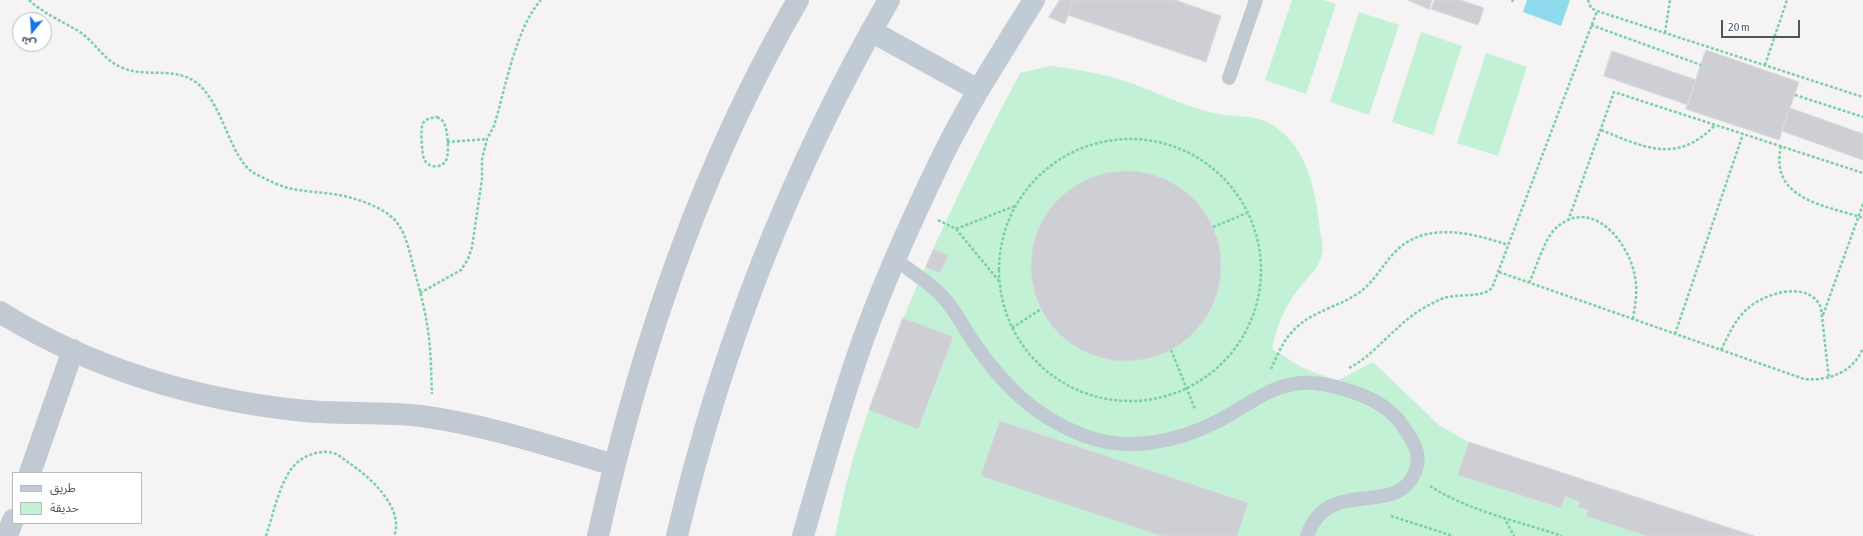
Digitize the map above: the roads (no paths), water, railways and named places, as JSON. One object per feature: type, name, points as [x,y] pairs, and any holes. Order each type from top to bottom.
[{"type":"street","points":[[598,536],[614,465],[639,371],[668,285],[700,201],[737,118],[778,34],[798,0]]},
{"type":"street","points":[[677,536],[692,471],[724,368],[759,270],[793,189],[830,109],[889,0]]},
{"type":"street","points":[[803,536],[827,449],[858,355],[896,260],[943,156],[978,90],[1034,0]]},
{"type":"street","points":[[871,31],[978,90]]},
{"type":"street","points":[[0,312],[73,350],[127,372],[183,390],[239,402],[297,410],[420,416],[472,424],[614,465]]},
{"type":"street","points":[[30,472],[73,350]]},
{"type":"street","points":[[7,536],[12,523]]},
{"type":"lane","points":[[1229,78],[1256,0]]},
{"type":"lane","points":[[896,260],[935,290],[948,303],[973,341],[1006,382],[1029,406],[1057,425],[1088,437],[1121,443],[1154,443],[1186,436],[1216,422],[1258,396],[1275,389],[1296,384],[1318,383],[1367,397],[1385,408],[1400,421],[1417,449],[1418,460],[1416,472],[1409,483],[1398,492],[1386,496],[1345,501],[1329,506],[1322,511],[1312,524],[1308,536]]},
{"type":"water","points":[[1527,0],[1570,0],[1561,26],[1523,12]]}]
